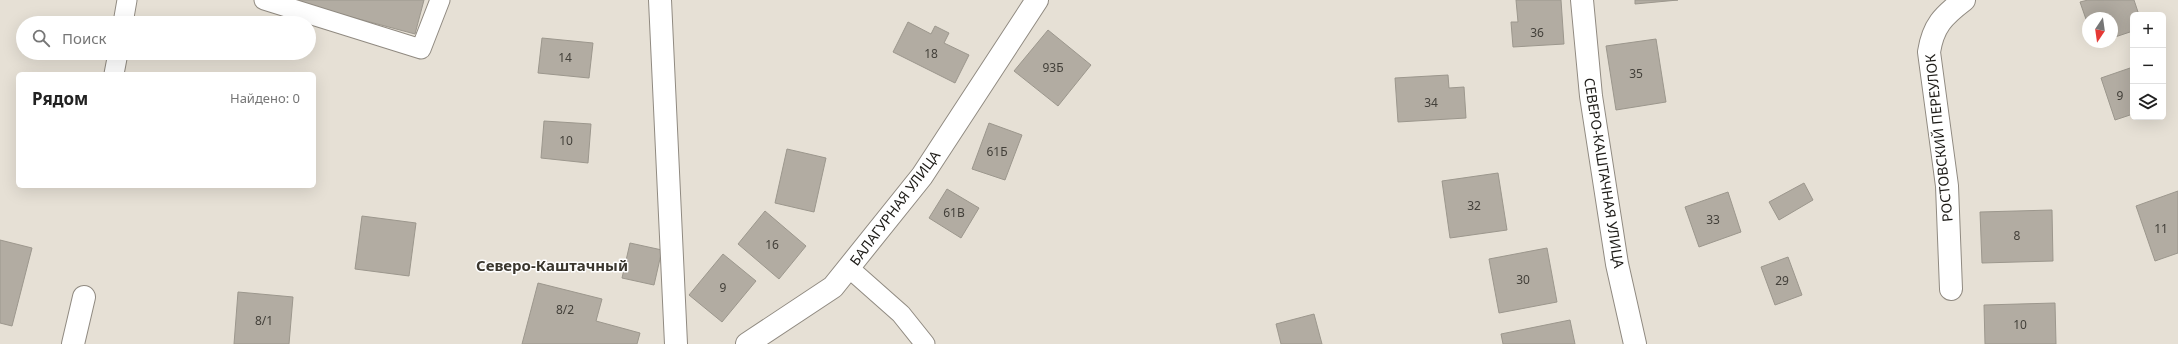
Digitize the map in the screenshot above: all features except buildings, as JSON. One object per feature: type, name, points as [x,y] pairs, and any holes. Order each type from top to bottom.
[{"type":"street","points":[[660,0],[676,344]]},
{"type":"street","name":"БАЛАГУРНАЯ УЛИЦА","points":[[747,344],[833,287],[922,176],[1037,0]]},
{"type":"street","name":"СЕВЕРО-КАШТАЧНАЯ УЛИЦА","points":[[1582,0],[1591,96],[1617,264],[1635,344]]},
{"type":"street","name":"РОСТОВСКИЙ ПЕРЕУЛОК","points":[[1951,289],[1947,186],[1929,52],[1932,34],[1950,11],[1964,0]]},
{"type":"street","points":[[73,344],[84,297]]},
{"type":"lane","points":[[124,16],[127,0]]},
{"type":"lane","points":[[264,0],[315,16]]},
{"type":"lane","points":[[316,16],[421,49],[440,0]]},
{"type":"lane","points":[[114,72],[117,60]]},
{"type":"lane","points":[[849,268],[901,314],[925,344]]},
{"type":"district","name":"Северо-Каштачный","points":[[552,266]]}]
